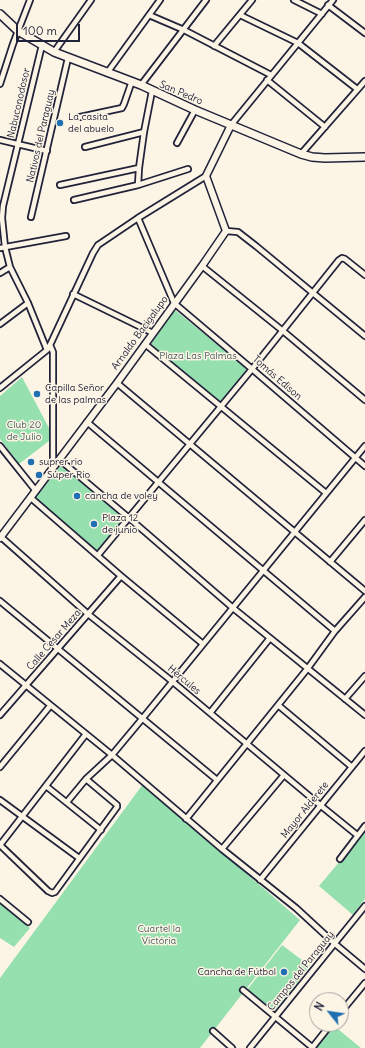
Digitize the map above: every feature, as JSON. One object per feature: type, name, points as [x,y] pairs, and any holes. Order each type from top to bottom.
[{"type":"main road","name":"San Pedro","points":[[0,14],[18,31],[54,52],[107,73],[132,81],[152,91],[301,154],[325,158],[365,156]]},
{"type":"street","points":[[0,84],[30,0]]},
{"type":"street","points":[[54,52],[91,0]]},
{"type":"street","points":[[107,73],[160,0]]},
{"type":"street","points":[[141,85],[206,0]]},
{"type":"street","points":[[214,46],[252,0]]},
{"type":"street","points":[[294,0],[322,14]]},
{"type":"street","points":[[0,388],[47,350],[98,245],[138,218],[206,176],[231,125],[333,0]]},
{"type":"street","points":[[328,5],[365,33]]},
{"type":"street","points":[[150,15],[184,30],[271,75]]},
{"type":"street","points":[[240,15],[298,43],[357,90]]},
{"type":"street","name":"Nabuconodosor","points":[[42,45],[3,206],[2,248],[28,303],[47,350]]},
{"type":"street","name":"Nativos del Paraguay","points":[[31,217],[68,58]]},
{"type":"street","points":[[267,80],[326,127]]},
{"type":"street","points":[[80,117],[122,108],[132,81]]},
{"type":"street","points":[[301,154],[365,81]]},
{"type":"street","points":[[138,185],[144,132],[152,91]]},
{"type":"street","points":[[177,143],[196,110]]},
{"type":"street","points":[[85,147],[144,132]]},
{"type":"street","points":[[0,140],[47,151]]},
{"type":"street","points":[[60,185],[139,168]]},
{"type":"street","points":[[74,200],[138,185],[188,169]]},
{"type":"street","points":[[206,176],[226,231],[238,232],[365,336]]},
{"type":"street","name":"Tomás Edison","points":[[138,218],[174,304],[365,466]]},
{"type":"street","name":"Arnaldo Bacigalupo","points":[[0,538],[117,383],[226,231]]},
{"type":"street","points":[[2,248],[66,236]]},
{"type":"street","points":[[98,555],[252,369],[339,260],[342,258],[346,259],[365,275]]},
{"type":"street","points":[[202,266],[283,331],[365,400]]},
{"type":"street","points":[[0,273],[10,267]]},
{"type":"street","points":[[73,294],[153,332]]},
{"type":"street","points":[[0,324],[28,303]]},
{"type":"street","points":[[145,344],[326,494]]},
{"type":"street","points":[[50,345],[53,352],[53,468]]},
{"type":"street","points":[[117,383],[365,590]]},
{"type":"street","points":[[87,422],[335,631]]},
{"type":"street","points":[[0,446],[36,491]]},
{"type":"street","points":[[67,802],[86,779],[112,755],[365,446]]},
{"type":"street","points":[[60,460],[130,518],[233,608],[365,716]]},
{"type":"street","points":[[31,498],[121,576],[203,644]]},
{"type":"street","points":[[330,562],[365,520]]},
{"type":"street","name":"Hércules","points":[[0,538],[88,614],[173,682],[357,835]]},
{"type":"street","name":"Calle Cesar Meza","points":[[0,715],[121,576]]},
{"type":"street","points":[[186,819],[308,668],[335,631],[365,597]]},
{"type":"street","points":[[0,601],[217,780]]},
{"type":"street","points":[[210,714],[270,638]]},
{"type":"street","points":[[0,664],[112,755],[222,849],[296,908],[365,969]]},
{"type":"street","points":[[345,699],[365,676]]},
{"type":"street","points":[[278,705],[352,767]]},
{"type":"street","points":[[0,767],[50,706]]},
{"type":"street","points":[[86,734],[0,845],[48,891],[52,893],[55,892],[117,806],[86,779]]},
{"type":"street","name":"Mayor Alderete","points":[[260,880],[365,751]]},
{"type":"street","points":[[222,849],[284,775]]},
{"type":"street","points":[[46,786],[101,830]]},
{"type":"street","points":[[0,800],[79,858]]},
{"type":"street","points":[[340,859],[365,826]]},
{"type":"street","points":[[0,899],[28,922]]},
{"type":"street","name":"Campos del Paraguay","points":[[250,1048],[365,906]]},
{"type":"street","points":[[349,1002],[365,983]]},
{"type":"street","points":[[243,990],[276,1016],[312,1048],[325,1032]]},
{"type":"street","points":[[213,1031],[232,1048]]},
{"type":"green space","name":"Plaza Las Palmas","points":[[175,310],[247,369],[221,402],[149,343]]},
{"type":"green space","name":"Club 20 de Julio","points":[[22,377],[49,428],[49,441],[19,464],[0,439],[0,396]]},
{"type":"green space","name":"Plaza 12 de junio","points":[[61,465],[126,519],[97,552],[35,498]]},
{"type":"green space","name":"Cuartel la Victória","points":[[143,784],[300,920],[200,1048],[0,1048],[0,978]]},
{"type":"green space","points":[[365,832],[365,899],[353,915],[319,886],[354,843]]},
{"type":"green space","points":[[0,903],[30,928],[14,947],[0,938]]},
{"type":"green space","points":[[282,945],[310,966],[275,1011],[247,990]]},
{"type":"green space","points":[[327,1032],[342,1032],[361,1048],[315,1048],[314,1047]]},
{"type":"place","name":"La casita del abuelo","points":[[60,123]]},
{"type":"place","name":"Capilla Señor de las palmas","points":[[37,394]]},
{"type":"place","name":"suprer rio","points":[[31,462]]},
{"type":"place","name":"Súper Rio","points":[[39,475]]},
{"type":"place","name":"cancha de voley","points":[[77,496]]},
{"type":"place","name":"Plaza 12 de junio","points":[[94,524]]},
{"type":"place","name":"Cancha de Fútbol","points":[[284,972]]}]
